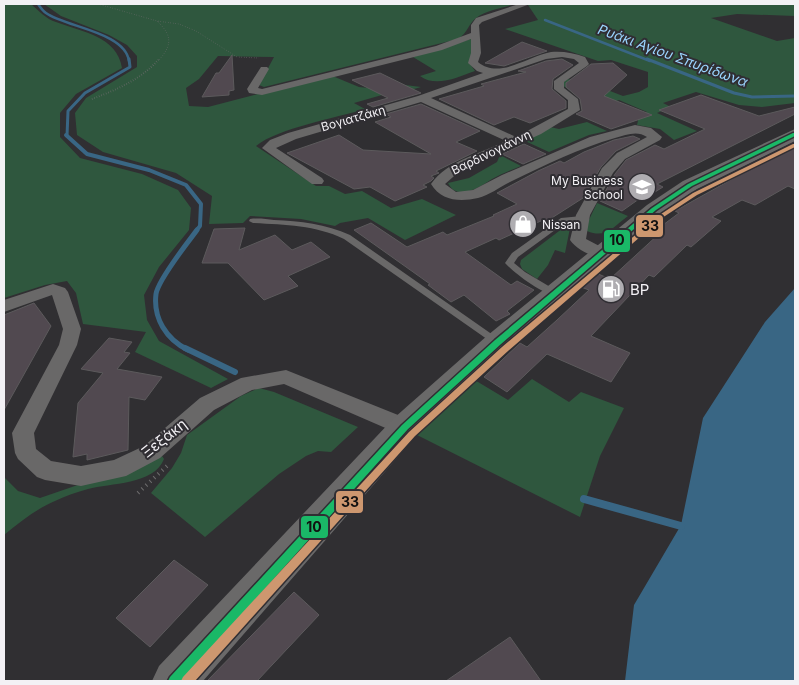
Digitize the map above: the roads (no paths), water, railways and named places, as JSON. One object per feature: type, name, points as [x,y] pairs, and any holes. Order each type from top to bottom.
[{"type":"main road","points":[[174,681],[405,427],[498,342],[600,253],[654,209],[690,184],[795,134]]},
{"type":"street","points":[[496,72],[478,68],[474,63],[476,53],[475,25],[479,20],[526,4]]},
{"type":"street","points":[[264,69],[252,89],[253,91],[262,92],[439,48],[475,36]]},
{"type":"street","name":"Βαρδινογιάννη","points":[[496,72],[545,56],[558,54],[582,59],[584,64],[559,81],[559,89],[573,99],[574,110],[442,177],[438,184],[440,189],[454,196],[476,194],[507,178],[594,140],[635,129],[647,131],[656,137],[621,156],[607,171],[582,218],[578,240],[583,245],[600,253]]},
{"type":"street","name":"Βογιατζάκη","points":[[317,181],[268,148],[274,143],[292,136],[422,98],[496,72]]},
{"type":"street","points":[[422,98],[515,141]]},
{"type":"street","name":"Ξεξάκη","points":[[4,306],[43,291],[53,290],[60,292],[72,329],[68,345],[24,433],[26,453],[45,470],[81,476],[118,469],[152,452],[207,404],[248,383],[286,377],[405,427]]},
{"type":"lane","points":[[554,293],[522,274],[509,262],[515,255],[564,220],[582,218]]},
{"type":"lane","points":[[253,221],[332,228],[498,342]]},
{"type":"water","points":[[795,288],[795,681],[625,681],[634,605],[681,525],[703,418],[765,322]]},
{"type":"waterway","points":[[38,4],[45,12],[55,18],[93,31],[117,43],[125,51],[129,61]]},
{"type":"waterway","name":"Ρυάκι Αγίου Σπυρίδωνα","points":[[545,20],[650,61]]},
{"type":"waterway","points":[[67,136],[68,111],[85,93],[130,67],[129,59]]},
{"type":"waterway","name":"Ρυάκι Αγίου Σπυρίδωνα","points":[[647,59],[734,93],[752,97],[795,96]]},
{"type":"waterway","points":[[67,136],[87,154],[149,170],[186,185],[201,204],[200,226],[196,231]]},
{"type":"waterway","points":[[188,350],[167,334],[159,319],[156,294],[167,271],[197,230]]},
{"type":"waterway","points":[[185,348],[235,372]]},
{"type":"waterway","points":[[584,499],[681,526]]},
{"type":"place","name":"My Business School","points":[[642,187]]},
{"type":"place","name":"Nissan","points":[[523,224]]},
{"type":"place","name":"BP","points":[[611,289]]}]
